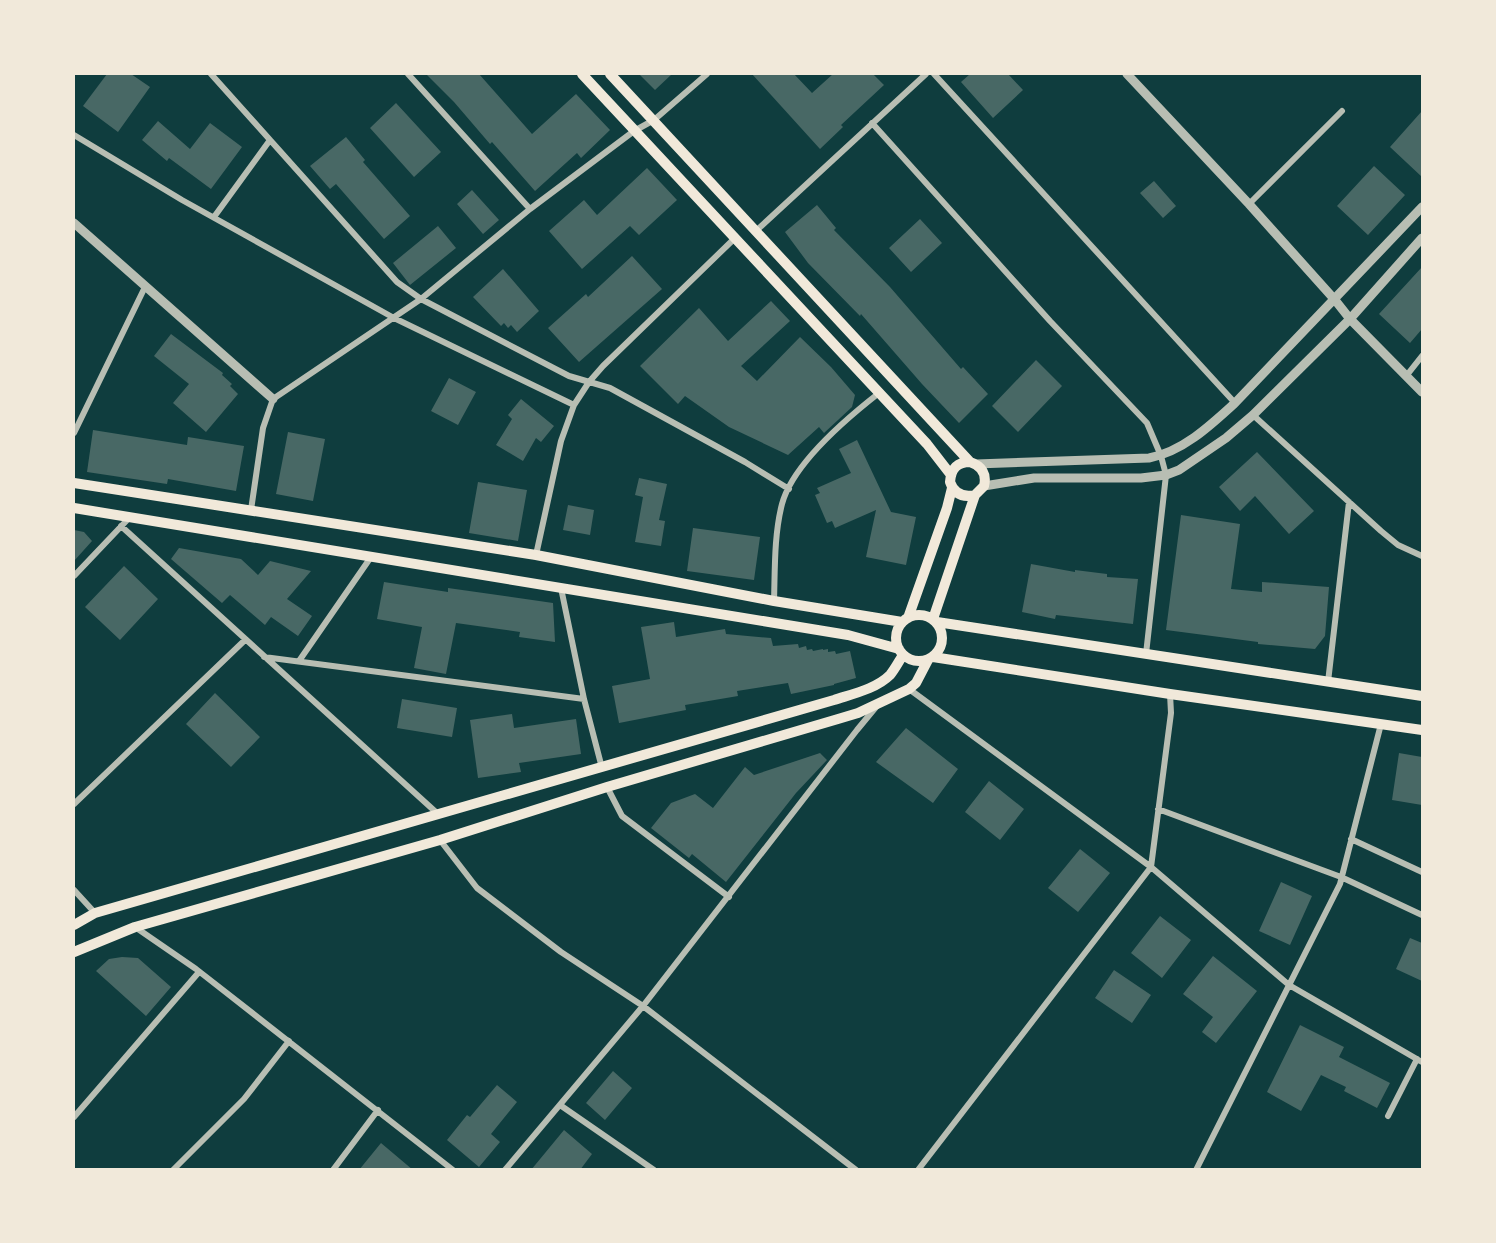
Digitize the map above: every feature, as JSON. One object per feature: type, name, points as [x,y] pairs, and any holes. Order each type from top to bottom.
[{"type":"main road","points":[[74,925],[95,913],[798,712],[874,686],[890,674],[901,652],[896,635],[905,620],[947,508],[952,488],[951,475],[927,444],[582,74]]},
{"type":"main road","points":[[74,952],[135,927],[440,840],[607,787],[838,719],[879,704],[909,689],[916,683],[930,658],[940,649],[943,638],[935,621],[975,495],[984,486],[984,473],[610,74]]},
{"type":"main road","points":[[951,475],[958,465],[973,463]]},
{"type":"main road","points":[[74,483],[536,555],[774,601],[905,620],[918,615],[935,621],[1146,655],[1422,696]]},
{"type":"main road","points":[[952,488],[962,496],[975,495]]},
{"type":"main road","points":[[74,508],[848,634],[901,652],[915,661],[930,658],[1422,730]]},
{"type":"street","points":[[211,74],[397,282],[421,299],[569,376],[610,388],[745,462],[789,489]]},
{"type":"street","points":[[408,74],[530,209]]},
{"type":"street","points":[[251,510],[263,428],[273,399],[421,299],[530,209],[634,131],[654,120],[707,74]]},
{"type":"street","points":[[757,230],[926,74]]},
{"type":"street","points":[[934,74],[1235,403]]},
{"type":"street","points":[[1127,74],[1249,204],[1350,319],[1422,392]]},
{"type":"street","points":[[1249,204],[1342,111]]},
{"type":"street","points":[[872,123],[1050,321],[1147,423],[1161,456],[1166,476],[1146,655]]},
{"type":"street","points":[[74,135],[394,318],[574,405]]},
{"type":"street","points":[[214,217],[270,140]]},
{"type":"street","points":[[973,463],[1149,458],[1161,456],[1195,437],[1235,403],[1422,207]]},
{"type":"street","points":[[74,223],[273,399]]},
{"type":"street","points":[[536,555],[561,441],[574,405],[603,366],[735,238]]},
{"type":"street","points":[[984,486],[1034,478],[1166,476],[1179,470],[1202,456],[1253,415],[1350,319],[1422,238]]},
{"type":"street","points":[[74,433],[145,287]]},
{"type":"street","points":[[1407,375],[1422,356]]},
{"type":"street","points":[[774,601],[779,523],[783,501],[789,489],[827,438],[879,393]]},
{"type":"street","points":[[1253,415],[1398,545],[1422,556]]},
{"type":"street","points":[[1328,682],[1349,502]]},
{"type":"street","points":[[74,576],[130,517]]},
{"type":"street","points":[[121,526],[438,815]]},
{"type":"street","points":[[298,662],[370,557]]},
{"type":"street","points":[[561,588],[602,768]]},
{"type":"street","points":[[74,804],[245,640]]},
{"type":"street","points":[[264,657],[585,699]]},
{"type":"street","points":[[909,689],[1151,867],[1289,985],[1420,1060],[1388,1116]]},
{"type":"street","points":[[918,1170],[1151,867],[1171,713],[1170,694]]},
{"type":"street","points":[[505,1170],[643,1006],[856,730],[879,704]]},
{"type":"street","points":[[1196,1170],[1340,884],[1381,723]]},
{"type":"street","points":[[607,787],[622,816],[729,897]]},
{"type":"street","points":[[1158,809],[1341,877],[1422,915]]},
{"type":"street","points":[[1352,839],[1422,872]]},
{"type":"street","points":[[440,840],[477,888],[561,952],[643,1006],[856,1170]]},
{"type":"street","points":[[74,890],[95,913]]},
{"type":"street","points":[[135,927],[199,972],[453,1170]]},
{"type":"street","points":[[74,1117],[199,972]]},
{"type":"street","points":[[173,1170],[244,1099],[289,1041]]},
{"type":"street","points":[[560,1105],[654,1170]]},
{"type":"street","points":[[333,1170],[378,1110]]},
{"type":"building","points":[[107,74],[131,74],[150,87],[118,132],[83,106]]},
{"type":"building","points":[[426,74],[479,74],[532,134],[576,94],[610,130],[581,158],[577,153],[535,191],[492,142],[490,144]]},
{"type":"building","points":[[639,74],[672,74],[655,90]]},
{"type":"building","points":[[752,74],[794,74],[812,93],[833,74],[873,74],[884,85],[841,125],[843,127],[820,149]]},
{"type":"building","points":[[970,74],[1008,74],[1023,90],[993,118],[961,82]]},
{"type":"building","points":[[396,103],[441,152],[414,177],[370,128]]},
{"type":"building","points":[[1422,111],[1422,177],[1390,147]]},
{"type":"building","points":[[158,121],[190,149],[210,123],[242,147],[211,189],[169,158],[167,161],[142,140]]},
{"type":"building","points":[[346,137],[365,160],[363,162],[410,216],[384,239],[336,184],[330,189],[310,166]]},
{"type":"building","points":[[1374,166],[1405,195],[1368,235],[1337,206]]},
{"type":"building","points":[[647,168],[677,200],[639,235],[630,226],[582,269],[549,231],[584,200],[597,215]]},
{"type":"building","points":[[1154,181],[1176,206],[1163,218],[1140,193]]},
{"type":"building","points":[[472,190],[499,220],[483,234],[457,204]]},
{"type":"building","points":[[817,205],[836,228],[834,230],[890,287],[961,369],[963,367],[988,394],[959,423],[861,314],[860,316],[808,263],[785,232]]},
{"type":"building","points":[[920,219],[942,243],[911,272],[889,248]]},
{"type":"building","points":[[438,226],[456,248],[410,285],[393,263]]},
{"type":"building","points":[[632,256],[662,289],[579,362],[548,328],[586,294],[588,297]]},
{"type":"building","points":[[1422,267],[1422,329],[1410,343],[1379,314]]},
{"type":"building","points":[[503,269],[539,311],[517,332],[511,325],[508,328],[504,323],[501,326],[473,297]]},
{"type":"building","points":[[771,301],[790,321],[741,366],[757,381],[800,337],[831,367],[855,395],[852,407],[824,433],[819,427],[788,455],[729,427],[685,396],[678,404],[640,366],[699,308],[728,341]]},
{"type":"building","points":[[171,334],[223,373],[222,375],[232,384],[230,386],[238,394],[206,432],[173,403],[189,384],[154,356]]},
{"type":"building","points":[[1036,360],[1062,386],[1018,432],[992,406]]},
{"type":"building","points":[[449,378],[476,392],[458,425],[431,411]]},
{"type":"building","points":[[521,399],[554,426],[541,442],[536,438],[523,461],[496,445],[512,419],[508,415]]},
{"type":"building","points":[[93,430],[187,445],[188,437],[244,446],[236,491],[168,479],[167,484],[87,472]]},
{"type":"building","points":[[288,432],[325,439],[313,501],[276,494]]},
{"type":"building","points":[[857,440],[891,512],[916,517],[906,565],[866,557],[876,510],[835,528],[832,521],[827,523],[815,495],[820,493],[817,488],[851,473],[839,449]]},
{"type":"building","points":[[1257,452],[1314,511],[1289,534],[1255,496],[1240,511],[1219,487]]},
{"type":"building","points":[[639,478],[667,484],[659,520],[665,521],[661,546],[635,542],[643,497],[635,495]]},
{"type":"building","points":[[478,482],[527,490],[518,541],[469,533]]},
{"type":"building","points":[[568,505],[594,510],[590,535],[563,530]]},
{"type":"building","points":[[1181,515],[1240,524],[1231,589],[1262,592],[1262,582],[1329,587],[1325,636],[1315,649],[1258,644],[1258,642],[1166,630]]},
{"type":"building","points":[[693,528],[760,537],[754,580],[687,571]]},
{"type":"building","points":[[74,530],[84,532],[92,541],[74,561]]},
{"type":"building","points":[[179,548],[241,559],[258,575],[270,561],[311,571],[287,599],[312,616],[298,636],[271,617],[265,625],[230,595],[222,603],[171,559]]},
{"type":"building","points":[[1031,564],[1075,572],[1075,570],[1107,574],[1107,577],[1138,579],[1133,624],[1056,615],[1055,619],[1022,612]]},
{"type":"building","points":[[124,566],[158,599],[120,640],[85,607]]},
{"type":"building","points":[[384,582],[448,592],[448,588],[553,603],[555,642],[519,637],[520,632],[456,623],[446,674],[414,668],[422,627],[377,619]]},
{"type":"building","points":[[674,622],[676,637],[725,629],[726,634],[771,638],[773,646],[798,644],[799,648],[806,646],[807,650],[812,649],[813,651],[828,649],[828,652],[835,651],[836,654],[850,651],[856,678],[791,694],[788,683],[737,691],[738,696],[685,705],[686,710],[619,723],[612,686],[650,679],[641,627]]},
{"type":"building","points":[[215,693],[260,737],[231,767],[186,724]]},
{"type":"building","points":[[402,699],[457,708],[452,737],[397,728]]},
{"type":"building","points":[[512,714],[514,728],[576,719],[581,754],[519,763],[521,772],[478,778],[470,720]]},
{"type":"building","points":[[906,728],[958,769],[933,803],[876,762]]},
{"type":"building","points":[[820,753],[827,760],[796,793],[726,882],[692,854],[689,858],[651,828],[671,803],[695,794],[713,808],[745,767],[754,775]]},
{"type":"building","points":[[1399,753],[1422,757],[1422,805],[1392,800]]},
{"type":"building","points":[[989,781],[1024,809],[1000,840],[965,812]]},
{"type":"building","points":[[1080,849],[1110,873],[1078,912],[1048,888]]},
{"type":"building","points":[[1281,882],[1312,896],[1290,945],[1259,931]]},
{"type":"building","points":[[1160,916],[1191,940],[1162,978],[1131,953]]},
{"type":"building","points":[[1410,938],[1422,943],[1422,981],[1396,969]]},
{"type":"building","points":[[1213,956],[1257,991],[1216,1043],[1202,1032],[1213,1017],[1183,994]]},
{"type":"building","points":[[138,958],[171,987],[146,1016],[96,971],[109,959]]},
{"type":"building","points":[[1114,970],[1151,995],[1132,1023],[1095,998]]},
{"type":"building","points":[[1300,1025],[1344,1047],[1339,1057],[1390,1083],[1377,1108],[1344,1091],[1346,1087],[1321,1075],[1301,1111],[1267,1092]]},
{"type":"building","points":[[613,1071],[632,1088],[605,1120],[586,1103]]},
{"type":"building","points":[[497,1085],[517,1102],[491,1134],[500,1142],[479,1167],[447,1140],[467,1115],[470,1117]]},
{"type":"building","points":[[564,1130],[592,1154],[580,1170],[531,1170]]},
{"type":"building","points":[[381,1143],[413,1170],[359,1170]]}]
